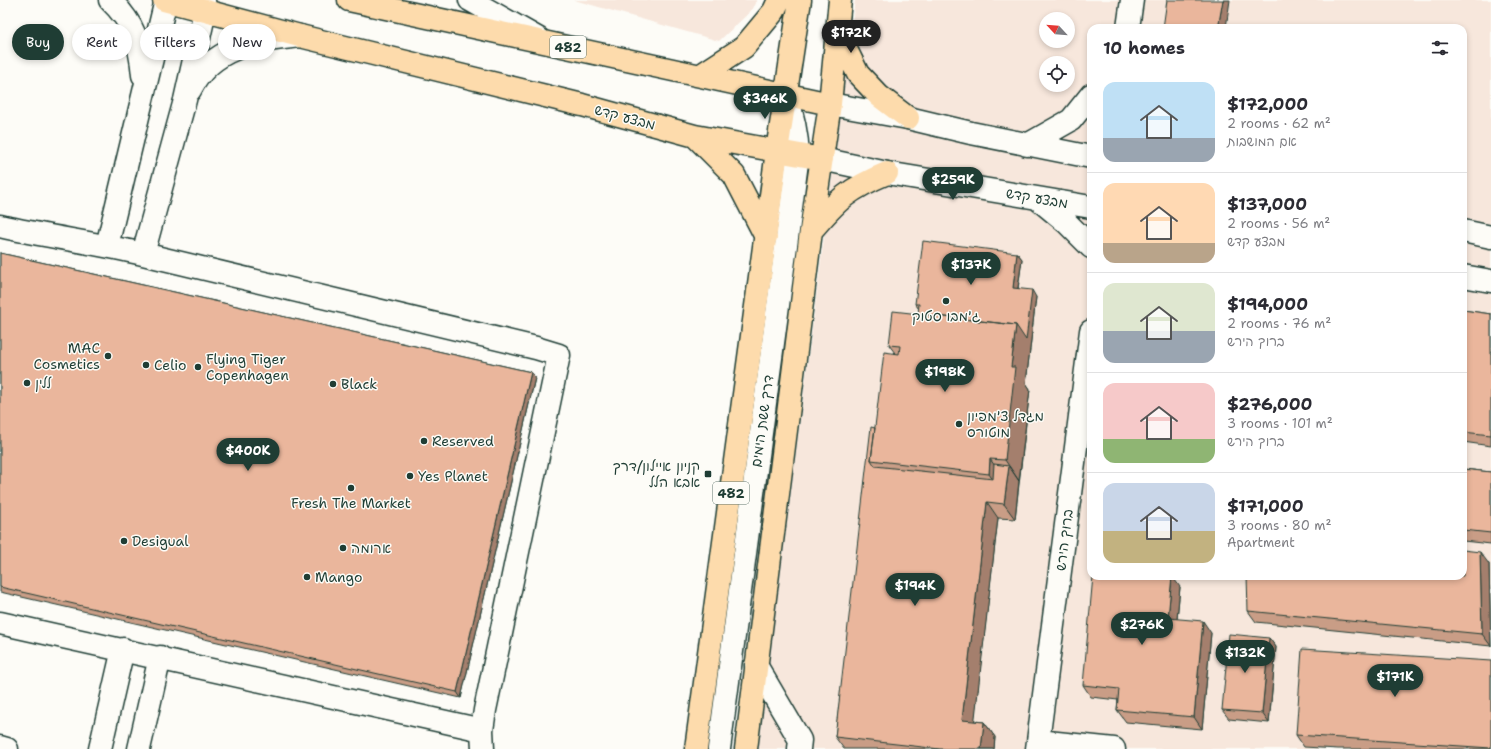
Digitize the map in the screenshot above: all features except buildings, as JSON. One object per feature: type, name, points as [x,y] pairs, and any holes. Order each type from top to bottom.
[{"type":"main road","name":"מבצע קדש","points":[[165,0],[204,6],[300,36],[582,105],[695,136],[822,159]]},
{"type":"main road","name":"482","points":[[349,0],[830,104]]},
{"type":"main road","points":[[701,75],[744,48],[774,11],[779,0]]},
{"type":"main road","name":"דרך ששת הימים","points":[[696,749],[777,151],[800,0]]},
{"type":"main road","name":"דרך ששת הימים","points":[[746,749],[811,231],[830,104],[836,29],[840,0]]},
{"type":"main road","points":[[836,29],[858,74],[879,96],[908,118]]},
{"type":"main road","points":[[695,136],[734,175],[766,237]]},
{"type":"main road","points":[[811,231],[830,208],[847,193],[860,185],[887,173]]},
{"type":"street","points":[[110,0],[123,12],[134,31],[141,54],[144,92]]},
{"type":"street","points":[[108,246],[165,0]]},
{"type":"street","points":[[470,0],[544,41]]},
{"type":"street","points":[[1129,24],[1132,0]]},
{"type":"street","points":[[143,254],[184,100],[204,6]]},
{"type":"street","points":[[184,100],[195,79],[216,60],[235,47],[258,41],[300,36]]},
{"type":"street","name":"דרך ששת הימים","points":[[719,749],[798,155],[794,116],[786,95]]},
{"type":"street","points":[[1027,145],[1071,120],[1087,100]]},
{"type":"street","points":[[830,104],[908,118],[1027,145],[1087,156]]},
{"type":"street","name":"מבצע קדש","points":[[822,159],[887,173],[1087,206]]},
{"type":"street","points":[[1036,198],[1066,222],[1087,243]]},
{"type":"street","points":[[0,226],[143,254],[521,344],[559,356],[483,739],[123,648],[0,622]]},
{"type":"street","points":[[1467,232],[1491,237]]},
{"type":"street","points":[[1467,277],[1491,281]]},
{"type":"street","name":"ברוך הירש","points":[[1037,745],[1087,362]]},
{"type":"street","points":[[100,749],[123,648]]},
{"type":"street","points":[[139,749],[160,657]]},
{"type":"street","points":[[756,665],[800,740],[799,749]]},
{"type":"street","points":[[1037,745],[1114,749]]},
{"type":"street","points":[[0,746],[7,749]]},
{"type":"shaded area","points":[[574,0],[757,0],[750,12],[719,41]]},
{"type":"shaded area","points":[[855,0],[1491,0],[1491,749],[757,749]]},
{"type":"place","name":"ג'מבו סטוק","points":[[946,301]]},
{"type":"place","name":"MAC Cosmetics","points":[[108,356]]},
{"type":"place","name":"Celio","points":[[146,365]]},
{"type":"place","name":"Flying Tiger Copenhagen","points":[[198,367]]},
{"type":"place","name":"ללין","points":[[27,383]]},
{"type":"place","name":"Black","points":[[333,384]]},
{"type":"place","name":"מגדל צ'מפיון מוטורס","points":[[959,424]]},
{"type":"place","name":"Reserved","points":[[424,441]]},
{"type":"place","name":"קניון איילון/דרך אבא הלל","points":[[708,474]]},
{"type":"place","name":"Yes Planet","points":[[410,476]]},
{"type":"place","name":"Fresh The Market","points":[[351,488]]},
{"type":"place","name":"Desigual","points":[[124,541]]},
{"type":"place","name":"ארומה","points":[[343,548]]},
{"type":"place","name":"Mango","points":[[307,577]]}]
